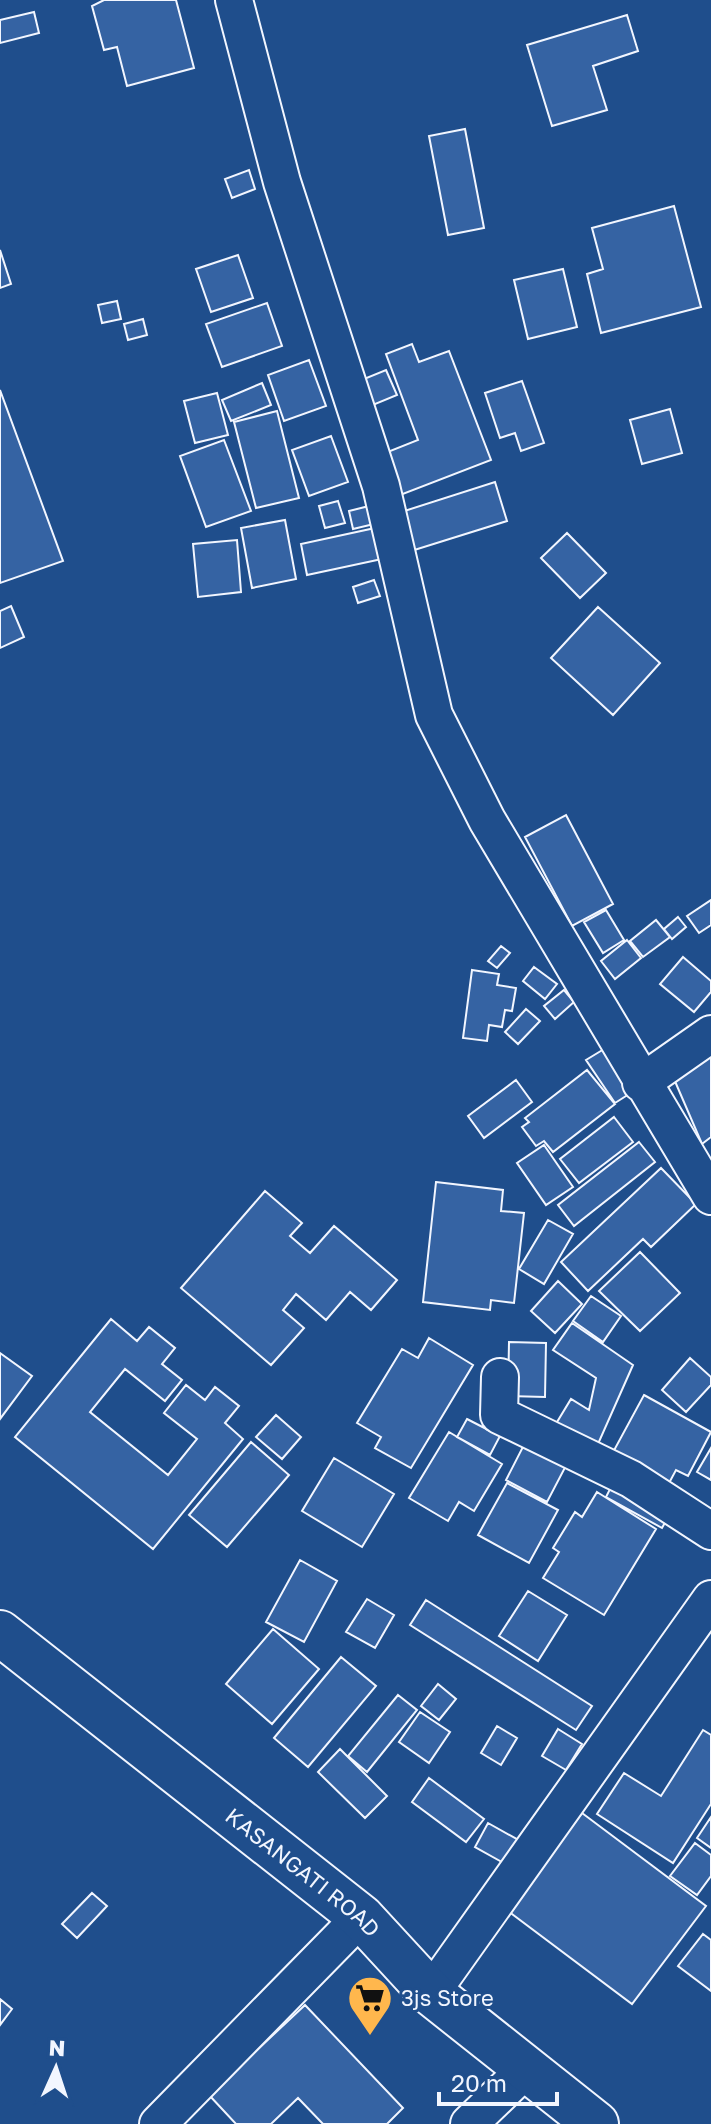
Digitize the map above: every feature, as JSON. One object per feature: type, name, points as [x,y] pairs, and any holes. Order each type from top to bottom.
[{"type":"street","points":[[234,0],[282,182],[381,486],[434,715],[487,820],[711,1196]]},
{"type":"street","points":[[641,1083],[711,1034]]},
{"type":"street","points":[[500,1377],[499,1415],[631,1479],[711,1531]]},
{"type":"street","points":[[431,1993],[711,1599]]},
{"type":"street","name":"KASANGATI ROAD","points":[[0,1633],[361,1917],[431,1993],[596,2124]]},
{"type":"street","points":[[158,2124],[361,1917]]},
{"type":"street","points":[[469,2124],[526,2069]]},
{"type":"building","points":[[104,0],[176,0],[194,68],[127,86],[117,47],[104,50],[92,6]]},
{"type":"building","points":[[34,12],[39,33],[0,43],[0,20]]},
{"type":"building","points":[[627,15],[638,51],[593,66],[607,110],[552,126],[527,45]]},
{"type":"building","points":[[465,129],[484,228],[448,235],[429,136]]},
{"type":"building","points":[[249,170],[255,189],[232,198],[225,179]]},
{"type":"building","points":[[674,206],[701,307],[601,333],[587,274],[603,269],[592,228]]},
{"type":"building","points":[[0,250],[11,284],[0,288]]},
{"type":"building","points":[[238,255],[253,298],[211,312],[196,269]]},
{"type":"building","points":[[563,269],[577,327],[528,339],[514,280]]},
{"type":"building","points":[[117,301],[121,319],[102,323],[98,305]]},
{"type":"building","points":[[267,303],[282,346],[222,367],[206,324]]},
{"type":"building","points":[[143,319],[147,335],[128,340],[124,324]]},
{"type":"building","points":[[412,344],[419,362],[449,351],[491,460],[395,497],[380,455],[418,440],[386,354]]},
{"type":"building","points":[[309,360],[326,406],[284,421],[268,375]]},
{"type":"building","points":[[386,370],[397,395],[368,407],[359,381]]},
{"type":"building","points":[[522,381],[544,443],[521,451],[515,433],[500,438],[485,393]]},
{"type":"building","points":[[262,383],[271,405],[231,421],[222,400]]},
{"type":"building","points":[[0,390],[63,561],[0,583]]},
{"type":"building","points":[[217,393],[228,435],[195,443],[184,401]]},
{"type":"building","points":[[670,409],[682,453],[642,464],[630,420]]},
{"type":"building","points":[[277,411],[299,498],[256,508],[234,422]]},
{"type":"building","points":[[331,436],[348,482],[309,496],[292,450]]},
{"type":"building","points":[[224,440],[251,511],[206,527],[180,456]]},
{"type":"building","points":[[495,482],[507,521],[408,552],[395,514]]},
{"type":"building","points":[[338,501],[345,523],[325,528],[319,506]]},
{"type":"building","points":[[369,506],[374,524],[353,529],[349,511]]},
{"type":"building","points":[[285,520],[296,579],[252,588],[241,528]]},
{"type":"building","points":[[375,528],[382,559],[307,575],[301,544]]},
{"type":"building","points":[[567,533],[606,573],[580,598],[541,558]]},
{"type":"building","points":[[237,540],[241,592],[198,597],[193,544]]},
{"type":"building","points":[[374,580],[380,596],[358,603],[353,587]]},
{"type":"building","points":[[11,606],[24,637],[0,648],[0,611]]},
{"type":"building","points":[[598,607],[660,663],[613,715],[551,658]]},
{"type":"building","points":[[566,815],[613,904],[572,926],[525,837]]},
{"type":"building","points":[[711,900],[711,925],[699,933],[687,916]]},
{"type":"building","points":[[606,910],[624,940],[603,953],[584,922]]},
{"type":"building","points":[[678,917],[686,927],[672,939],[664,929]]},
{"type":"building","points":[[656,920],[670,937],[643,957],[630,941]]},
{"type":"building","points":[[627,940],[641,958],[615,979],[601,961]]},
{"type":"building","points":[[501,946],[510,953],[497,968],[488,961]]},
{"type":"building","points":[[683,957],[711,981],[711,992],[694,1012],[660,984]]},
{"type":"building","points":[[534,967],[557,984],[545,999],[523,981]]},
{"type":"building","points":[[472,970],[499,974],[497,985],[516,988],[512,1011],[505,1010],[502,1027],[489,1025],[487,1041],[463,1038]]},
{"type":"building","points":[[564,990],[574,1002],[555,1019],[544,1006]]},
{"type":"building","points":[[526,1009],[540,1021],[518,1044],[505,1032]]},
{"type":"building","points":[[609,1046],[637,1089],[615,1103],[586,1060]]},
{"type":"building","points":[[711,1053],[711,1137],[702,1144],[674,1079]]},
{"type":"building","points":[[587,1070],[615,1104],[553,1152],[544,1141],[536,1146],[522,1127],[529,1122],[525,1118]]},
{"type":"building","points":[[516,1080],[532,1102],[484,1138],[468,1116]]},
{"type":"building","points":[[614,1117],[633,1142],[579,1183],[560,1159]]},
{"type":"building","points":[[639,1142],[655,1162],[574,1226],[558,1205]]},
{"type":"building","points":[[544,1145],[573,1187],[546,1205],[517,1163]]},
{"type":"building","points":[[661,1168],[696,1204],[651,1247],[643,1239],[588,1291],[561,1262]]},
{"type":"building","points":[[436,1182],[503,1190],[501,1211],[524,1213],[514,1303],[491,1300],[490,1310],[423,1302]]},
{"type":"building","points":[[265,1191],[302,1223],[290,1236],[310,1253],[334,1226],[397,1280],[371,1310],[350,1292],[326,1320],[296,1294],[283,1310],[304,1328],[271,1365],[181,1288]]},
{"type":"building","points":[[548,1220],[573,1234],[544,1284],[519,1269]]},
{"type":"building","points":[[640,1252],[680,1293],[640,1331],[599,1291]]},
{"type":"building","points":[[558,1281],[582,1304],[555,1333],[531,1311]]},
{"type":"building","points":[[591,1296],[621,1316],[603,1342],[573,1321]]},
{"type":"building","points":[[111,1319],[137,1341],[149,1327],[175,1348],[162,1364],[182,1380],[165,1401],[125,1369],[90,1412],[168,1475],[197,1439],[164,1413],[186,1385],[205,1400],[215,1387],[239,1406],[225,1423],[243,1439],[153,1549],[15,1437]]},
{"type":"building","points":[[572,1323],[633,1365],[598,1444],[554,1427],[571,1399],[589,1410],[596,1378],[553,1350]]},
{"type":"building","points":[[429,1338],[473,1365],[411,1468],[375,1448],[381,1437],[357,1423],[402,1349],[418,1358]]},
{"type":"building","points":[[509,1342],[546,1343],[545,1397],[508,1396]]},
{"type":"building","points":[[0,1353],[32,1376],[0,1419]]},
{"type":"building","points":[[690,1358],[711,1377],[711,1385],[686,1412],[662,1390]]},
{"type":"building","points":[[644,1395],[711,1432],[688,1476],[676,1470],[668,1485],[612,1454]]},
{"type":"building","points":[[276,1415],[301,1437],[282,1459],[256,1437]]},
{"type":"building","points":[[467,1419],[500,1436],[490,1455],[457,1437]]},
{"type":"building","points":[[449,1432],[502,1464],[474,1511],[459,1502],[448,1521],[409,1498]]},
{"type":"building","points":[[528,1437],[570,1458],[547,1502],[506,1480]]},
{"type":"building","points":[[251,1442],[289,1475],[227,1547],[189,1515]]},
{"type":"building","points":[[711,1448],[711,1480],[697,1472]]},
{"type":"building","points":[[334,1458],[394,1494],[362,1547],[302,1511]]},
{"type":"building","points":[[615,1479],[672,1510],[662,1528],[606,1497]]},
{"type":"building","points":[[507,1483],[558,1510],[529,1563],[478,1535]]},
{"type":"building","points":[[597,1492],[656,1529],[604,1615],[543,1578],[559,1552],[553,1548],[575,1512],[582,1517]]},
{"type":"building","points":[[300,1560],[337,1581],[304,1642],[266,1622]]},
{"type":"building","points":[[528,1591],[567,1615],[538,1661],[499,1636]]},
{"type":"building","points":[[367,1599],[394,1615],[375,1648],[346,1632]]},
{"type":"building","points":[[426,1600],[592,1706],[576,1730],[410,1625]]},
{"type":"building","points":[[273,1629],[319,1669],[272,1724],[226,1684]]},
{"type":"building","points":[[341,1657],[376,1686],[308,1767],[274,1738]]},
{"type":"building","points":[[438,1684],[456,1699],[439,1720],[421,1706]]},
{"type":"building","points":[[398,1695],[417,1710],[367,1772],[348,1756]]},
{"type":"building","points":[[420,1712],[450,1732],[429,1763],[399,1742]]},
{"type":"building","points":[[497,1726],[517,1738],[501,1765],[481,1753]]},
{"type":"building","points":[[558,1729],[582,1744],[566,1770],[542,1756]]},
{"type":"building","points":[[703,1730],[711,1735],[711,1804],[673,1863],[597,1814],[624,1773],[661,1796]]},
{"type":"building","points":[[340,1749],[387,1796],[365,1818],[318,1772]]},
{"type":"building","points":[[429,1778],[484,1819],[466,1842],[412,1802]]},
{"type":"building","points":[[582,1813],[706,1906],[632,2004],[508,1911]]},
{"type":"building","points":[[711,1817],[711,1848],[697,1838]]},
{"type":"building","points":[[488,1823],[522,1842],[509,1866],[475,1847]]},
{"type":"building","points":[[695,1843],[711,1855],[711,1876],[697,1895],[670,1876]]},
{"type":"building","points":[[92,1893],[107,1906],[77,1938],[62,1924]]},
{"type":"building","points":[[703,1934],[711,1940],[711,1991],[678,1966]]},
{"type":"building","points":[[0,1999],[12,2009],[0,2025]]},
{"type":"building","points":[[305,2005],[403,2108],[387,2124],[323,2124],[298,2098],[271,2124],[236,2124],[209,2095]]},
{"type":"place","name":"3js Store","points":[[370,2037]]}]
